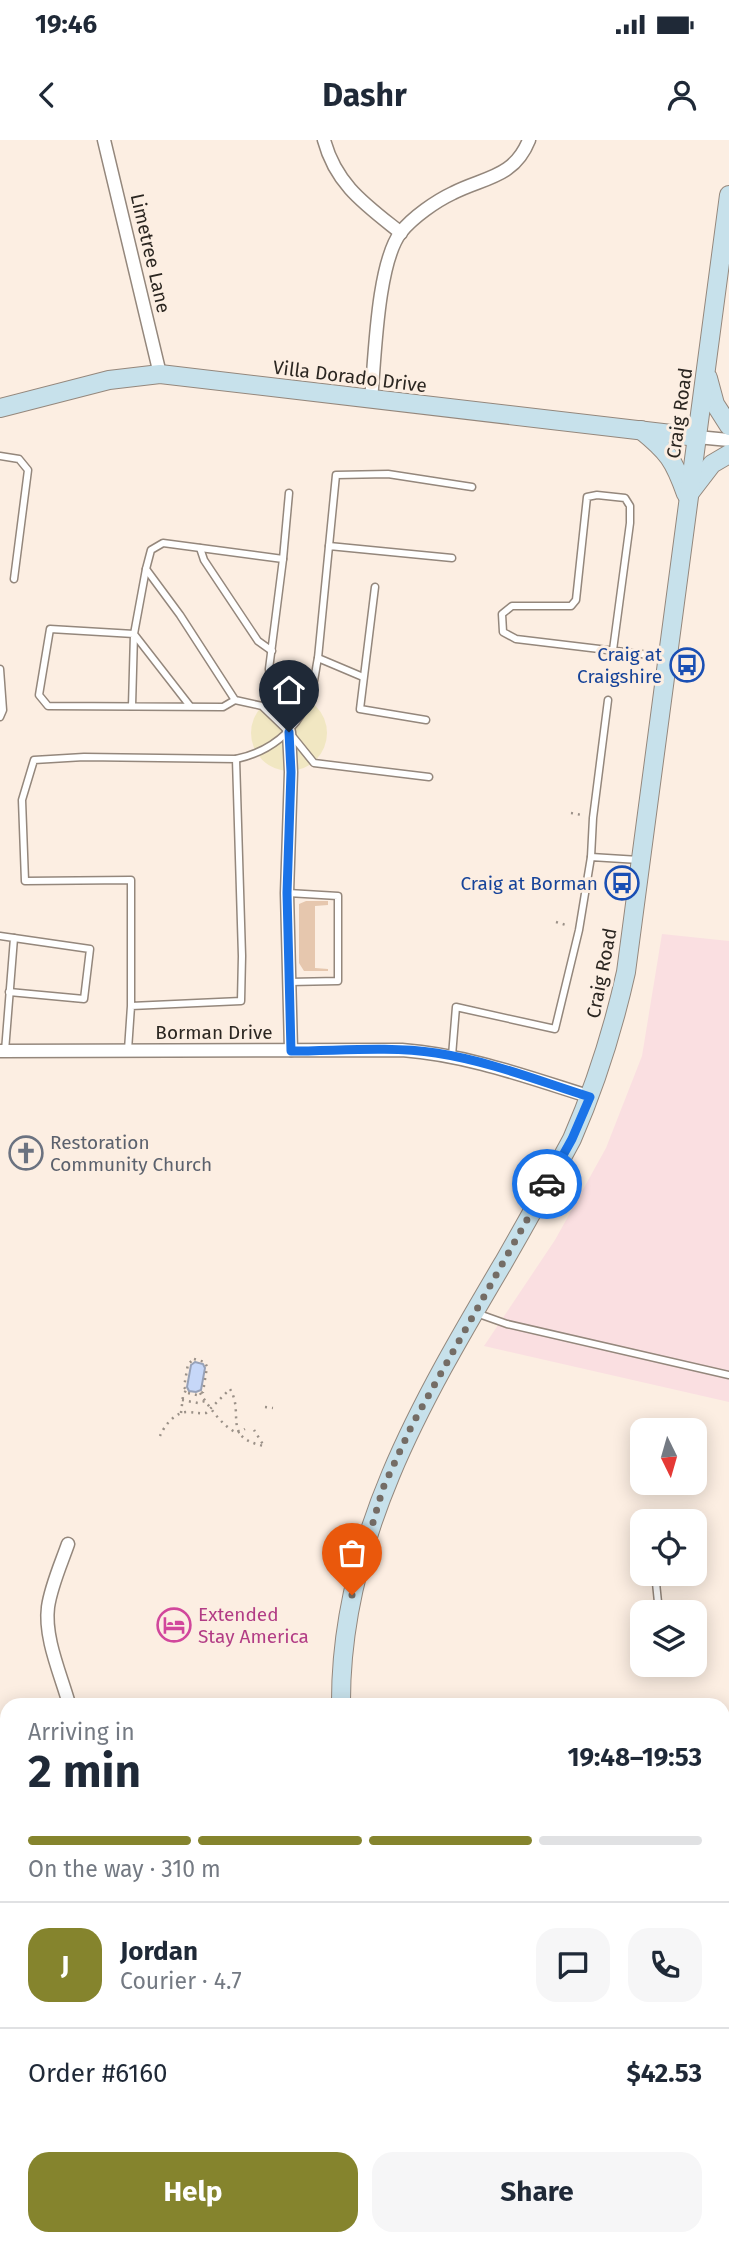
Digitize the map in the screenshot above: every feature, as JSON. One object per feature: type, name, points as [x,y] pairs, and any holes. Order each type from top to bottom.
[{"type":"main road","name":"Craig Road","points":[[341,1698],[343,1643],[352,1595],[383,1488],[412,1425],[572,1139],[610,1038],[626,972],[729,195]]},
{"type":"main road","points":[[706,372],[715,404],[729,426]]},
{"type":"main road","name":"Villa Dorado Drive","points":[[0,408],[110,380],[160,374],[697,437]]},
{"type":"main road","points":[[641,430],[672,459],[687,496],[712,464],[729,454]]},
{"type":"street","name":"Limetree Lane","points":[[104,140],[160,374]]},
{"type":"street","points":[[324,140],[330,161],[351,192],[401,233]]},
{"type":"street","points":[[371,400],[382,290],[389,259],[401,233],[453,193],[508,170],[529,140]]},
{"type":"street","points":[[697,437],[729,440]]},
{"type":"street","points":[[289,732],[291,772],[287,893],[291,1051]]},
{"type":"street","name":"Borman Drive","points":[[3,1051],[401,1050],[452,1056],[507,1069],[590,1097]]},
{"type":"street","points":[[67,1698],[53,1649],[48,1609],[68,1544]]},
{"type":"lane","points":[[0,456],[19,459],[28,470],[14,579]]},
{"type":"lane","points":[[128,1052],[131,1006],[131,880],[26,881],[22,800],[34,760],[84,757],[236,759],[257,754],[289,732],[309,700],[318,658],[336,475],[388,474],[472,487]]},
{"type":"lane","points":[[289,493],[284,559],[270,669],[272,699],[289,732]]},
{"type":"lane","points":[[613,650],[630,506],[625,498],[597,495],[587,498],[576,600],[571,606],[512,606],[502,614],[503,632],[516,639],[667,657]]},
{"type":"lane","points":[[132,706],[134,634],[151,550],[163,543],[284,559]]},
{"type":"lane","points":[[329,546],[452,558]]},
{"type":"lane","points":[[200,548],[204,559],[258,641],[272,651]]},
{"type":"lane","points":[[146,569],[180,615],[234,700]]},
{"type":"lane","points":[[375,587],[360,709],[426,720]]},
{"type":"lane","points":[[190,706],[134,634],[50,629],[39,695],[48,706],[223,707],[234,700],[262,706],[289,732],[314,763],[429,776]]},
{"type":"lane","points":[[318,658],[363,677]]},
{"type":"lane","points":[[0,669],[3,710],[0,717]]},
{"type":"lane","points":[[452,1056],[456,1007],[555,1030],[579,930],[591,857],[593,818],[608,701]]},
{"type":"lane","points":[[131,1006],[241,1001],[236,759]]},
{"type":"lane","points":[[591,857],[641,860]]},
{"type":"lane","points":[[287,893],[338,897],[338,981],[289,982]]},
{"type":"lane","points":[[0,936],[90,949],[84,999],[9,992]]},
{"type":"lane","points":[[3,1051],[15,938]]},
{"type":"lane","points":[[474,1313],[507,1324],[729,1375]]},
{"type":"path","points":[[571,813],[586,815]]},
{"type":"path","points":[[556,922],[571,927]]},
{"type":"path","points":[[181,1413],[188,1364],[194,1359],[205,1362],[207,1367],[203,1392],[188,1393],[186,1390]]},
{"type":"path","points":[[160,1436],[167,1424],[181,1413],[202,1414],[211,1409],[230,1389],[234,1397],[234,1422],[239,1433],[248,1442],[264,1446],[254,1430]]},
{"type":"path","points":[[200,1393],[233,1432],[239,1433],[245,1429]]},
{"type":"path","points":[[182,1400],[198,1403],[205,1401]]},
{"type":"path","points":[[265,1407],[273,1408]]},
{"type":"shaded area","points":[[306,901],[328,901],[328,905],[315,906],[315,968],[328,971],[304,971],[299,963],[299,904]]},
{"type":"shaded area","points":[[662,934],[729,941],[729,1402],[484,1346],[555,1240],[606,1148],[642,1056]]},
{"type":"sand","points":[[289,695],[304,698],[316,706],[324,718],[327,733],[324,748],[316,760],[304,768],[289,771],[274,768],[262,760],[254,748],[251,733],[254,718],[262,706],[274,698]]},
{"type":"water","points":[[195,1362],[203,1364],[205,1368],[201,1390],[196,1392],[189,1391],[187,1387],[191,1365]]},
{"type":"way so far","points":[[352,1595],[383,1488],[412,1425],[547,1184]]},
{"type":"place","name":"Craig at Craigshire","points":[[687,665]]},
{"type":"place","name":"Craig at Borman","points":[[622,883]]},
{"type":"place","name":"Restoration Community Church","points":[[26,1153]]},
{"type":"place","name":"Extended Stay America","points":[[174,1625]]},
{"type":"route","points":[[289,732],[291,772],[287,893],[291,1051],[401,1050],[435,1053],[507,1069],[590,1097],[572,1139],[547,1184]]}]
